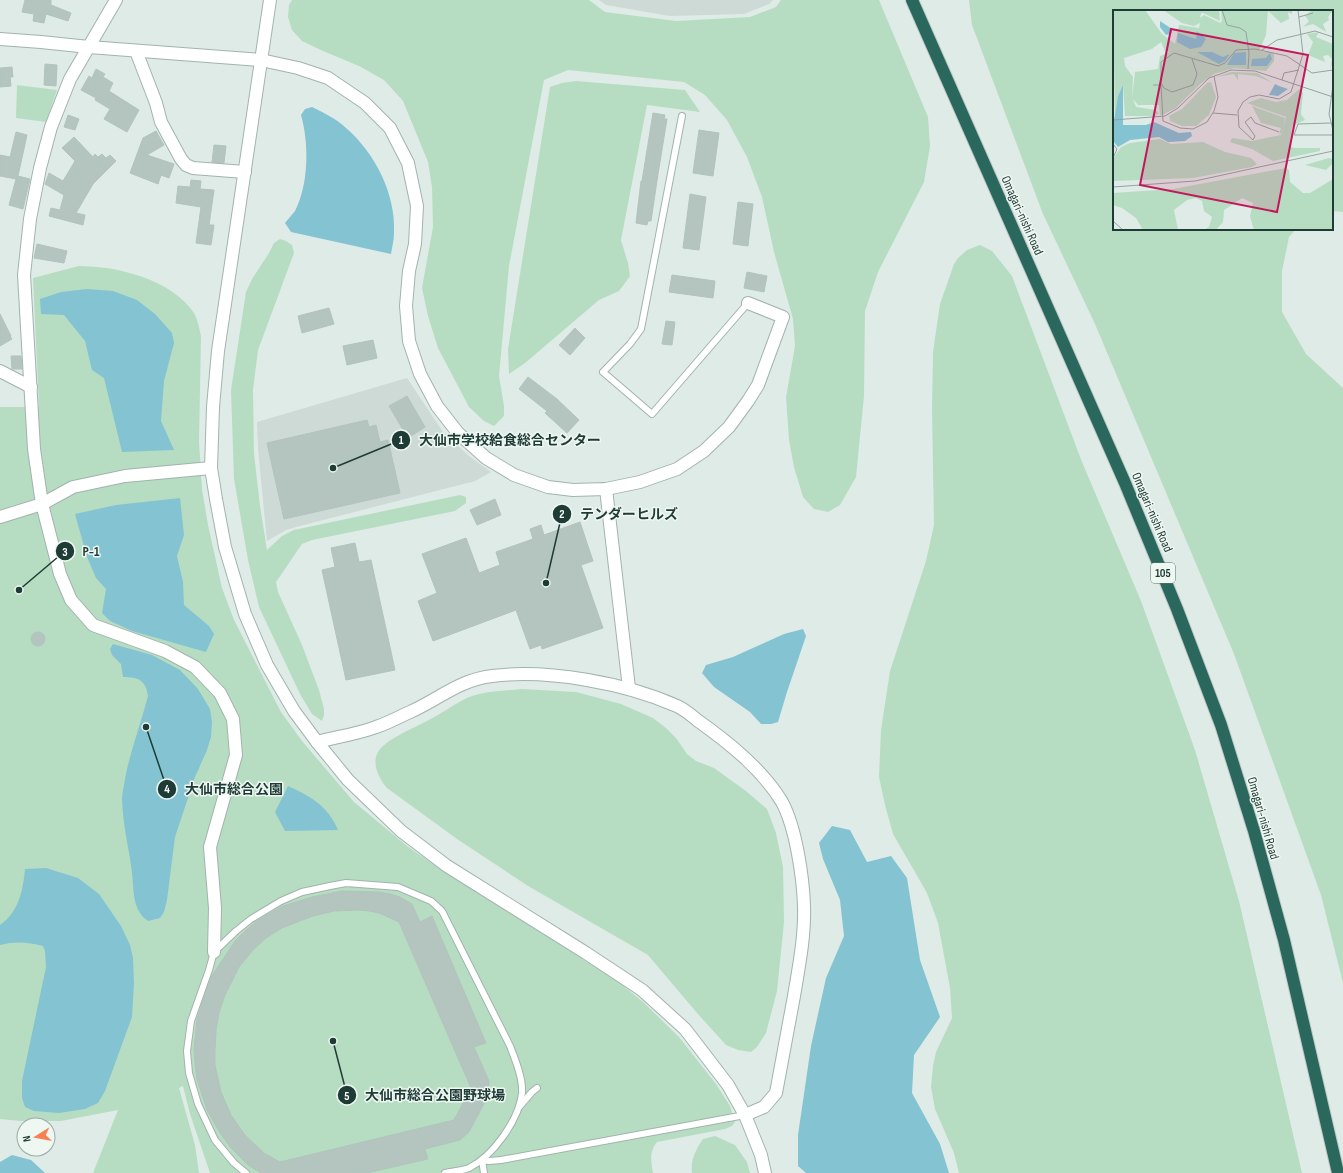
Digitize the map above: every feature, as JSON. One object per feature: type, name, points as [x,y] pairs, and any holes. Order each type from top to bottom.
[{"type":"highway","name":"Omagari-nishi Road","points":[[912,0],[1125,482],[1177,609],[1222,725],[1254,831],[1282,933],[1338,1173]]},
{"type":"street","points":[[116,0],[70,79],[52,127],[40,168],[30,219],[24,276],[34,448],[42,504],[60,574],[71,600],[93,625],[165,651],[195,667],[220,693],[233,719],[236,755],[210,847],[215,908],[214,952]]},
{"type":"street","points":[[270,0],[218,351],[213,407],[211,468],[225,548],[245,614],[267,665],[294,711],[348,780],[401,831],[447,866],[642,990],[685,1029],[728,1085],[745,1115],[761,1155],[765,1173]]},
{"type":"street","points":[[0,39],[261,60],[298,68],[328,78],[365,103],[390,128],[408,163],[417,206],[415,244],[409,271],[406,306],[409,341],[420,374],[437,406],[458,433],[486,458],[514,475],[548,487],[573,490],[606,489],[640,482],[677,469],[704,451],[729,428],[758,385],[783,317],[748,303]]},
{"type":"street","points":[[136,51],[156,102],[160,122],[177,153],[186,165],[193,168],[245,172]]},
{"type":"street","points":[[0,371],[31,387]]},
{"type":"street","points":[[0,518],[42,504],[74,487],[125,476],[211,468]]},
{"type":"street","points":[[606,489],[629,688]]},
{"type":"street","points":[[317,742],[375,728],[412,711],[462,683],[492,676],[542,675],[608,684],[639,691],[679,707],[709,728],[736,750],[762,775],[781,802],[792,826],[800,870],[804,906],[799,968],[776,1093],[764,1107],[745,1115]]},
{"type":"lane","points":[[682,116],[641,329],[630,344],[603,372],[652,414],[748,303]]},
{"type":"lane","points":[[246,1173],[234,1163],[215,1140],[198,1104],[190,1073],[187,1051],[190,1022],[210,970],[214,952],[251,919],[281,901],[302,892],[346,883],[398,887],[431,901],[442,911],[510,1046],[518,1066],[522,1091],[519,1107]]},
{"type":"lane","points":[[445,1173],[467,1168],[482,1160],[504,1135],[519,1107],[537,1088]]},
{"type":"lane","points":[[482,1160],[501,1160],[745,1115]]},
{"type":"lane","points":[[482,1160],[484,1173]]},
{"type":"shaded area","points":[[599,0],[773,0],[769,4],[744,14],[670,16],[606,5]]},
{"type":"shaded area","points":[[407,378],[443,432],[469,456],[491,472],[475,481],[286,530],[267,541],[258,449],[257,422]]},
{"type":"green space","points":[[292,0],[589,0],[605,12],[676,21],[750,17],[776,7],[781,0],[879,0],[928,117],[930,146],[924,182],[878,272],[865,311],[864,396],[856,477],[840,505],[828,512],[814,509],[803,497],[794,467],[789,440],[786,397],[795,346],[793,319],[774,252],[762,197],[747,157],[727,120],[705,95],[684,82],[568,70],[544,80],[509,266],[499,376],[504,406],[504,416],[494,426],[484,421],[469,407],[438,348],[428,316],[422,288],[433,227],[432,187],[428,162],[403,101],[384,80],[359,66],[302,41],[292,30],[288,17],[289,5]]},
{"type":"green space","points":[[969,0],[1343,0],[1343,212],[1333,211],[1333,10],[1113,10],[1113,230],[1295,230],[1289,237],[1282,271],[1282,312],[1306,354],[1343,388],[1343,983],[1321,895],[1234,654],[1095,324],[1043,214],[972,25]]},
{"type":"green space","points":[[576,81],[685,90],[700,112],[647,105],[621,240],[628,263],[630,276],[619,291],[599,300],[525,363],[509,374],[508,349],[550,87]]},
{"type":"green space","points":[[17,85],[57,90],[46,122],[16,118]]},
{"type":"green space","points":[[280,239],[292,245],[294,253],[258,350],[253,390],[254,454],[267,550],[282,536],[294,530],[460,495],[466,497],[466,503],[455,511],[312,540],[302,544],[276,582],[278,592],[302,645],[319,690],[324,709],[322,721],[312,714],[300,694],[259,607],[248,560],[234,479],[231,390],[246,292],[252,279],[274,243]]},
{"type":"green space","points":[[980,245],[992,251],[1012,276],[1082,462],[1141,601],[1195,750],[1239,901],[1302,1173],[959,1173],[954,1153],[935,1109],[931,1087],[933,1066],[936,1052],[952,1018],[950,988],[938,923],[927,893],[893,834],[885,805],[879,777],[881,730],[890,671],[926,561],[934,525],[932,410],[933,352],[940,304],[954,264],[958,258],[967,250]]},
{"type":"green space","points":[[79,266],[126,272],[158,283],[172,291],[184,301],[194,313],[201,336],[199,442],[202,489],[208,525],[222,588],[234,620],[281,712],[302,741],[354,802],[407,846],[445,872],[617,981],[642,1001],[679,1037],[716,1084],[730,1106],[735,1122],[732,1126],[725,1129],[657,1142],[652,1153],[651,1161],[653,1173],[210,1173],[190,1114],[183,1086],[179,1088],[195,1145],[199,1173],[93,1173],[118,1110],[61,1121],[56,1121],[56,1117],[16,1117],[16,1121],[0,1119],[0,407],[39,407],[33,278]]},
{"type":"green space","points":[[522,689],[576,692],[621,704],[653,718],[676,738],[687,754],[696,761],[714,768],[746,791],[767,809],[776,833],[783,867],[784,922],[777,991],[766,1033],[757,1047],[751,1052],[738,1050],[726,1045],[648,955],[528,886],[457,839],[387,788],[382,781],[375,763],[377,754],[380,749],[392,739],[467,698],[487,693]]},
{"type":"green space","points":[[715,1136],[735,1145],[747,1162],[750,1173],[692,1173],[693,1160],[700,1143],[703,1139]]},
{"type":"water","points":[[312,107],[330,116],[346,128],[366,149],[382,175],[394,218],[394,236],[391,254],[291,232],[285,223],[295,211],[303,189],[306,151],[304,126],[301,115],[305,109]]},
{"type":"water","points":[[87,289],[113,291],[137,300],[155,314],[172,333],[174,343],[164,381],[161,421],[174,450],[122,452],[104,378],[92,370],[85,341],[64,315],[41,314],[40,299],[61,292]]},
{"type":"water","points":[[180,498],[184,535],[177,556],[183,582],[184,605],[209,626],[214,634],[206,652],[132,631],[110,621],[102,613],[106,589],[96,578],[87,557],[75,514],[116,505]]},
{"type":"water","points":[[803,629],[806,636],[778,722],[761,724],[750,712],[714,687],[702,673],[706,665],[733,657],[784,634]]},
{"type":"water","points":[[113,644],[152,655],[180,670],[198,689],[210,709],[212,722],[211,737],[207,750],[195,777],[175,837],[167,900],[164,912],[160,918],[148,921],[136,905],[122,800],[130,758],[148,696],[145,686],[140,680],[123,677],[121,664],[112,655],[110,649]]},
{"type":"water","points":[[288,786],[311,798],[324,808],[338,830],[285,831],[275,812]]},
{"type":"water","points":[[832,826],[850,830],[867,862],[891,856],[907,878],[920,960],[940,1017],[914,1055],[912,1093],[940,1144],[949,1173],[806,1173],[798,1166],[798,1135],[811,1046],[826,978],[844,936],[840,900],[823,859],[819,843]]},
{"type":"water","points":[[46,868],[78,878],[99,894],[121,926],[130,945],[133,958],[134,984],[132,1017],[105,1091],[98,1103],[85,1109],[59,1113],[34,1111],[25,1107],[22,1098],[22,1081],[46,967],[45,951],[43,946],[27,943],[0,945],[0,925],[12,914],[16,907],[23,885],[25,869]]},
{"type":"water","points":[[12,1155],[31,1160],[45,1173],[0,1173],[0,1162]]},
{"type":"building","points":[[25,0],[51,0],[51,5],[71,13],[68,21],[46,14],[44,23],[33,21],[34,14],[22,12]]},
{"type":"building","points":[[45,64],[57,65],[56,86],[44,85]]},
{"type":"building","points":[[12,67],[13,77],[10,77],[11,86],[0,87],[0,68]]},
{"type":"building","points":[[96,69],[105,74],[103,77],[113,83],[109,91],[139,110],[127,132],[104,119],[110,109],[95,100],[96,98],[81,90],[89,76],[92,78]]},
{"type":"building","points":[[653,113],[665,115],[664,119],[667,119],[651,221],[648,221],[647,225],[636,223],[641,181]]},
{"type":"building","points":[[68,115],[79,119],[75,130],[64,127]]},
{"type":"building","points":[[699,130],[719,133],[713,176],[693,173]]},
{"type":"building","points":[[156,131],[164,145],[147,155],[174,164],[169,178],[161,175],[158,184],[130,173],[143,138]]},
{"type":"building","points":[[16,132],[27,135],[18,176],[30,179],[23,209],[9,205],[16,179],[0,176],[0,155],[10,157]]},
{"type":"building","points":[[74,137],[93,157],[95,154],[98,157],[102,154],[106,158],[110,155],[116,161],[93,184],[76,213],[85,215],[83,225],[49,216],[51,208],[60,210],[64,195],[45,184],[49,173],[63,181],[75,161],[62,148]]},
{"type":"building","points":[[214,145],[226,146],[224,163],[212,162]]},
{"type":"building","points":[[191,180],[201,181],[200,189],[214,190],[209,225],[214,225],[211,245],[196,243],[201,207],[176,203],[178,186],[190,187]]},
{"type":"building","points":[[690,194],[706,197],[699,250],[683,248]]},
{"type":"building","points":[[738,202],[753,204],[748,246],[733,244]]},
{"type":"building","points":[[37,244],[67,251],[64,263],[34,258]]},
{"type":"building","points":[[747,272],[767,276],[764,292],[744,288]]},
{"type":"building","points":[[672,275],[715,281],[713,298],[669,292]]},
{"type":"building","points":[[329,308],[334,324],[302,333],[298,316]]},
{"type":"building","points":[[0,314],[12,339],[0,346]]},
{"type":"building","points":[[666,321],[675,322],[672,345],[662,344]]},
{"type":"building","points":[[575,328],[585,338],[570,355],[559,345]]},
{"type":"building","points":[[373,340],[377,358],[347,365],[343,346]]},
{"type":"building","points":[[11,356],[21,356],[22,369],[12,369]]},
{"type":"building","points":[[528,377],[557,399],[579,420],[567,433],[545,413],[547,411],[519,389]]},
{"type":"building","points":[[407,396],[425,427],[408,438],[389,406]]},
{"type":"building","points":[[367,420],[369,427],[376,425],[380,442],[388,440],[400,493],[284,519],[267,443]]},
{"type":"building","points":[[495,499],[501,515],[477,525],[470,510]]},
{"type":"building","points":[[580,522],[593,561],[581,565],[603,628],[542,649],[541,645],[530,649],[516,610],[433,641],[418,601],[437,593],[422,554],[466,538],[479,573],[500,565],[496,552],[533,539],[530,529],[541,525],[544,535]]},
{"type":"building","points":[[355,543],[359,562],[371,560],[395,670],[346,680],[322,570],[335,567],[331,548]]},
{"type":"building","points":[[38,632],[43,634],[45,639],[43,644],[38,646],[33,644],[31,639],[33,634]]},
{"type":"building","points":[[342,891],[378,892],[400,897],[412,904],[420,922],[432,916],[486,1043],[474,1047],[489,1081],[488,1096],[469,1132],[460,1140],[425,1149],[428,1159],[367,1173],[261,1173],[248,1165],[231,1148],[220,1133],[207,1110],[197,1079],[194,1049],[197,1019],[211,977],[235,941],[258,920],[283,906],[312,897]],"holes":[[[334,911],[369,911],[379,913],[399,922],[471,1088],[454,1120],[280,1162],[264,1153],[245,1135],[231,1115],[221,1092],[215,1065],[215,1050],[219,1013],[225,995],[239,967],[253,950],[266,938],[282,928],[313,916]]]},
{"type":"place","name":"大仙市学校給食総合センター","points":[[333,468]]},
{"type":"place","name":"テンダーヒルズ","points":[[546,583]]},
{"type":"place","name":"P-1","points":[[19,590]]},
{"type":"place","name":"大仙市総合公園","points":[[146,727]]},
{"type":"place","name":"大仙市総合公園野球場","points":[[333,1041]]}]
